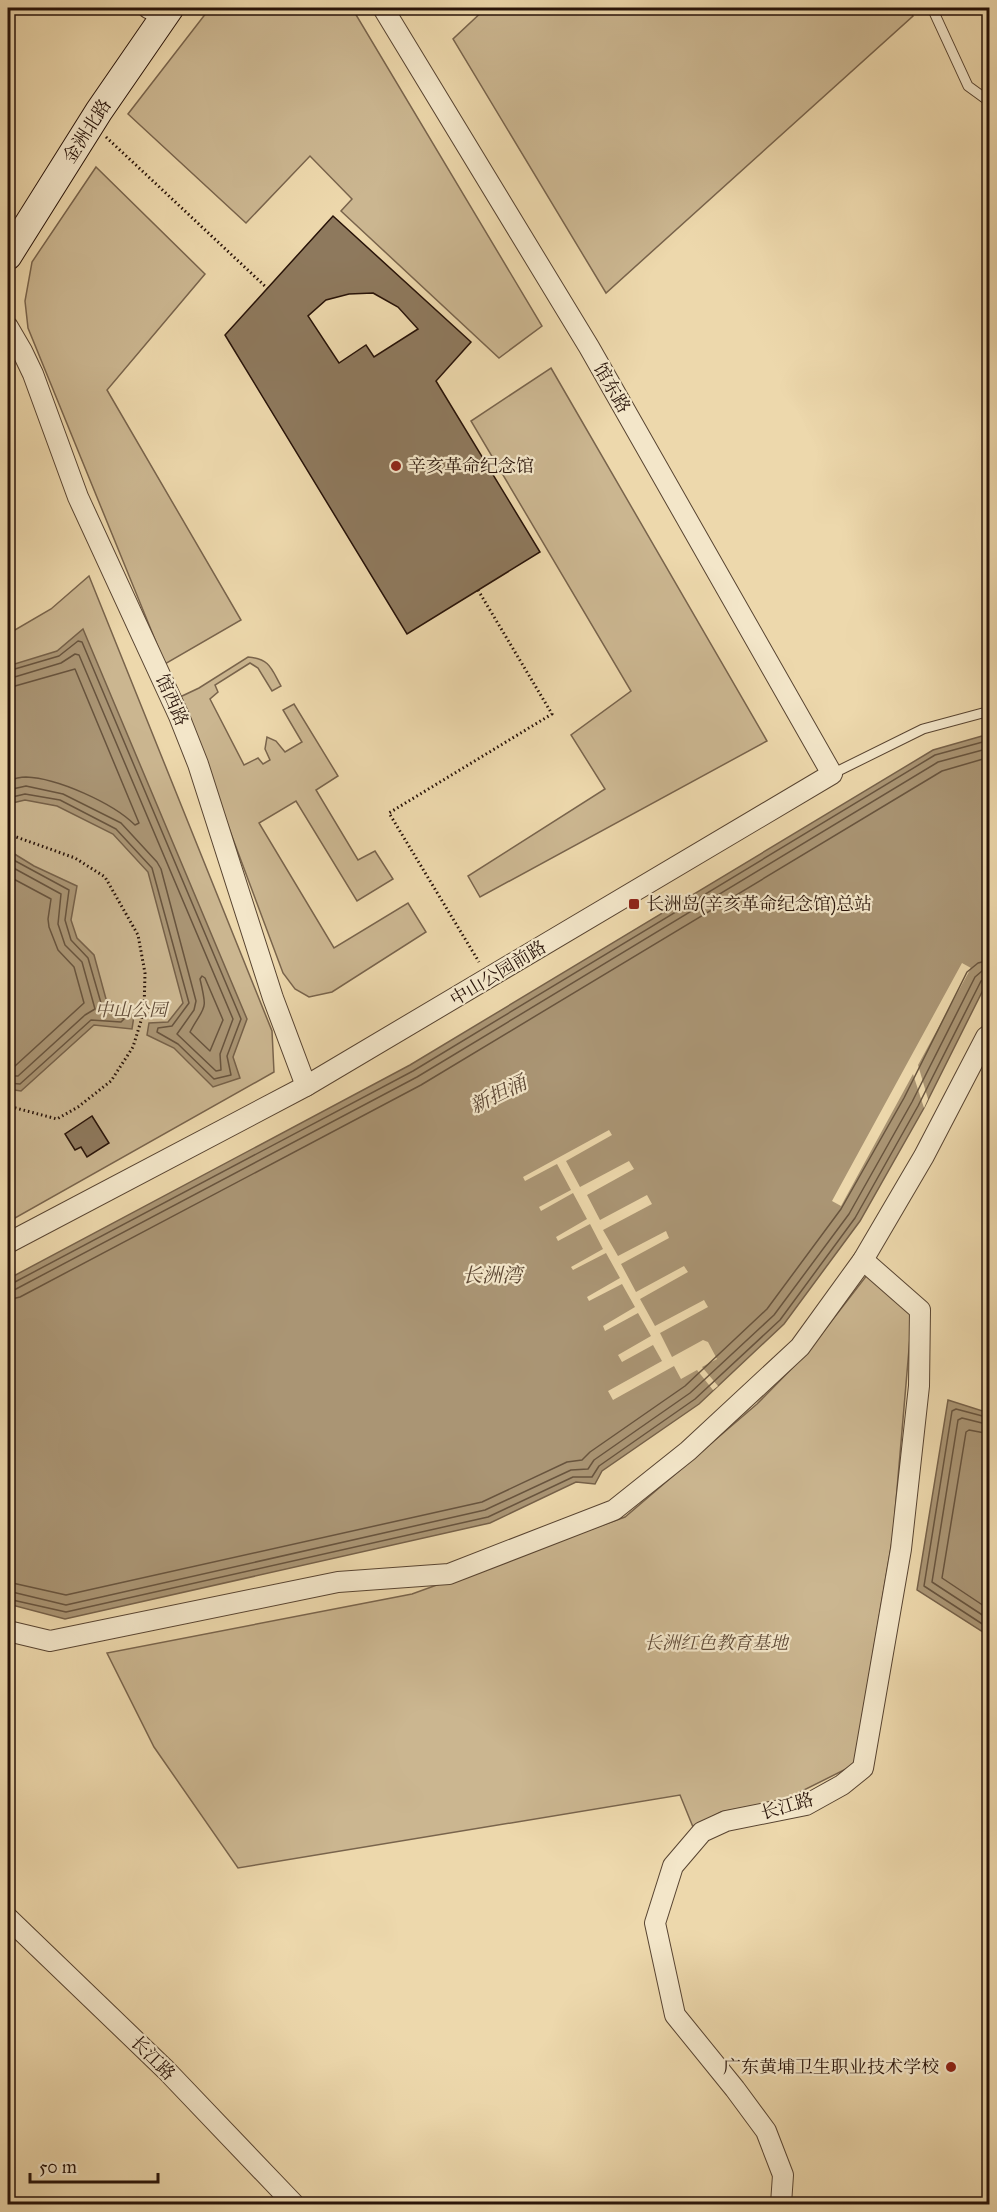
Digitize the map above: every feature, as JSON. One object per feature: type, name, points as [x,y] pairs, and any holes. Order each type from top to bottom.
[{"type":"main road","name":"金洲北路","points":[[8,256],[160,10]]},
{"type":"street","name":"馆东路","points":[[383,8],[589,347],[832,774]]},
{"type":"street","name":"馆西路","points":[[8,327],[33,374],[78,497],[179,716],[198,764],[269,987],[306,1086]]},
{"type":"street","name":"中山公园前路","points":[[8,1243],[306,1086],[832,774]]},
{"type":"street","points":[[8,1630],[50,1641],[338,1582],[449,1574],[614,1510],[688,1451],[800,1347],[863,1260],[924,1156],[986,1037],[990,1034]]},
{"type":"street","name":"长江路","points":[[781,2205],[783,2175],[766,2131],[675,2015],[655,1923],[673,1866],[702,1832],[726,1821],[806,1805],[842,1785],[863,1768],[901,1549],[919,1386],[920,1310],[863,1260]]},
{"type":"street","name":"长江路","points":[[8,1918],[166,2070],[294,2205]]},
{"type":"lane","points":[[932,8],[968,86],[990,102]]},
{"type":"lane","name":"中山公园前路","points":[[832,774],[922,729],[990,711]]},
{"type":"path","points":[[92,123],[267,288]]},
{"type":"path","points":[[478,590],[552,714],[389,813],[489,979]]},
{"type":"path","points":[[8,834],[75,858],[105,877],[138,935],[145,973],[144,1011],[137,1034],[132,1047],[111,1081],[78,1107],[57,1119],[8,1106]]},
{"type":"green space","points":[[210,8],[352,8],[542,326],[499,358],[341,211],[352,199],[310,156],[246,223],[128,114]]},
{"type":"green space","points":[[486,8],[909,8],[913,16],[606,293],[453,39]]},
{"type":"green space","points":[[96,167],[205,274],[107,390],[241,620],[165,664],[28,328],[25,301],[32,262]]},
{"type":"green space","points":[[551,368],[767,741],[480,897],[468,876],[605,789],[571,735],[631,691],[471,421]]},
{"type":"green space","name":"中山公园","points":[[89,576],[272,1031],[274,1072],[8,1222],[8,634],[51,609]]},
{"type":"green space","points":[[248,657],[265,662],[272,669],[281,686],[272,691],[258,668],[250,663],[215,685],[218,692],[210,699],[244,765],[258,758],[263,764],[270,760],[265,749],[267,737],[276,741],[285,752],[302,742],[283,710],[294,704],[338,776],[316,790],[358,860],[375,851],[393,879],[357,901],[296,801],[259,823],[334,948],[408,903],[426,932],[332,992],[309,997],[295,989],[283,973],[180,697],[199,688]]},
{"type":"green space","name":"长洲红色教育基地","points":[[867,1275],[912,1314],[893,1536],[854,1765],[784,1800],[721,1812],[693,1827],[680,1795],[238,1868],[154,1747],[107,1653],[412,1594],[625,1517],[757,1404],[806,1354]]},
{"type":"water","points":[[83,629],[247,1019],[233,1057],[240,1078],[213,1087],[174,1048],[147,1035],[149,1023],[168,1022],[183,1003],[148,872],[113,834],[57,806],[25,800],[8,804],[8,666],[57,651]]},
{"type":"water","name":"长洲湾","points":[[989,734],[989,978],[924,1108],[860,1221],[784,1324],[699,1404],[602,1471],[595,1484],[576,1482],[490,1523],[65,1619],[8,1604],[8,1279],[410,1065],[933,750]]},
{"type":"water","points":[[8,850],[34,866],[77,886],[71,920],[77,938],[94,955],[106,999],[134,1016],[132,1029],[94,1025],[21,1091],[8,1089]]},
{"type":"water","points":[[948,1400],[989,1413],[989,1636],[917,1590]]},
{"type":"pier","points":[[962,963],[971,968],[918,1065],[928,1099],[924,1108],[913,1074],[841,1206],[832,1201]]},
{"type":"pier","points":[[609,1130],[612,1135],[566,1161],[580,1187],[629,1161],[634,1169],[587,1195],[600,1220],[647,1195],[652,1204],[603,1230],[618,1256],[666,1231],[669,1238],[621,1264],[636,1292],[684,1266],[688,1272],[640,1299],[655,1326],[704,1300],[708,1307],[660,1333],[672,1357],[703,1340],[708,1342],[717,1359],[702,1367],[718,1386],[713,1390],[697,1370],[681,1379],[674,1366],[613,1400],[608,1391],[662,1361],[653,1345],[622,1362],[618,1355],[651,1336],[638,1313],[605,1331],[603,1326],[635,1307],[622,1284],[589,1301],[587,1297],[620,1278],[606,1253],[573,1270],[571,1267],[603,1249],[590,1224],[558,1241],[556,1237],[587,1219],[573,1193],[541,1211],[539,1207],[571,1190],[557,1164],[525,1181],[523,1177]]},
{"type":"building","name":"辛亥革命纪念馆","points":[[333,216],[471,342],[436,381],[540,552],[407,634],[225,335]],"holes":[[[373,293],[398,307],[418,329],[374,357],[366,345],[339,363],[308,316],[326,300],[349,294]]]},
{"type":"building","points":[[92,1116],[109,1143],[87,1157],[81,1147],[75,1150],[65,1134]]},
{"type":"place","name":"辛亥革命纪念馆","points":[[396,466]]},
{"type":"place","name":"长洲岛(辛亥革命纪念馆)总站","points":[[634,904]]},
{"type":"place","name":"广东黄埔卫生职业技术学校","points":[[951,2067]]},
{"type":"water label","name":"新担涌","points":[[498,1094]]}]
